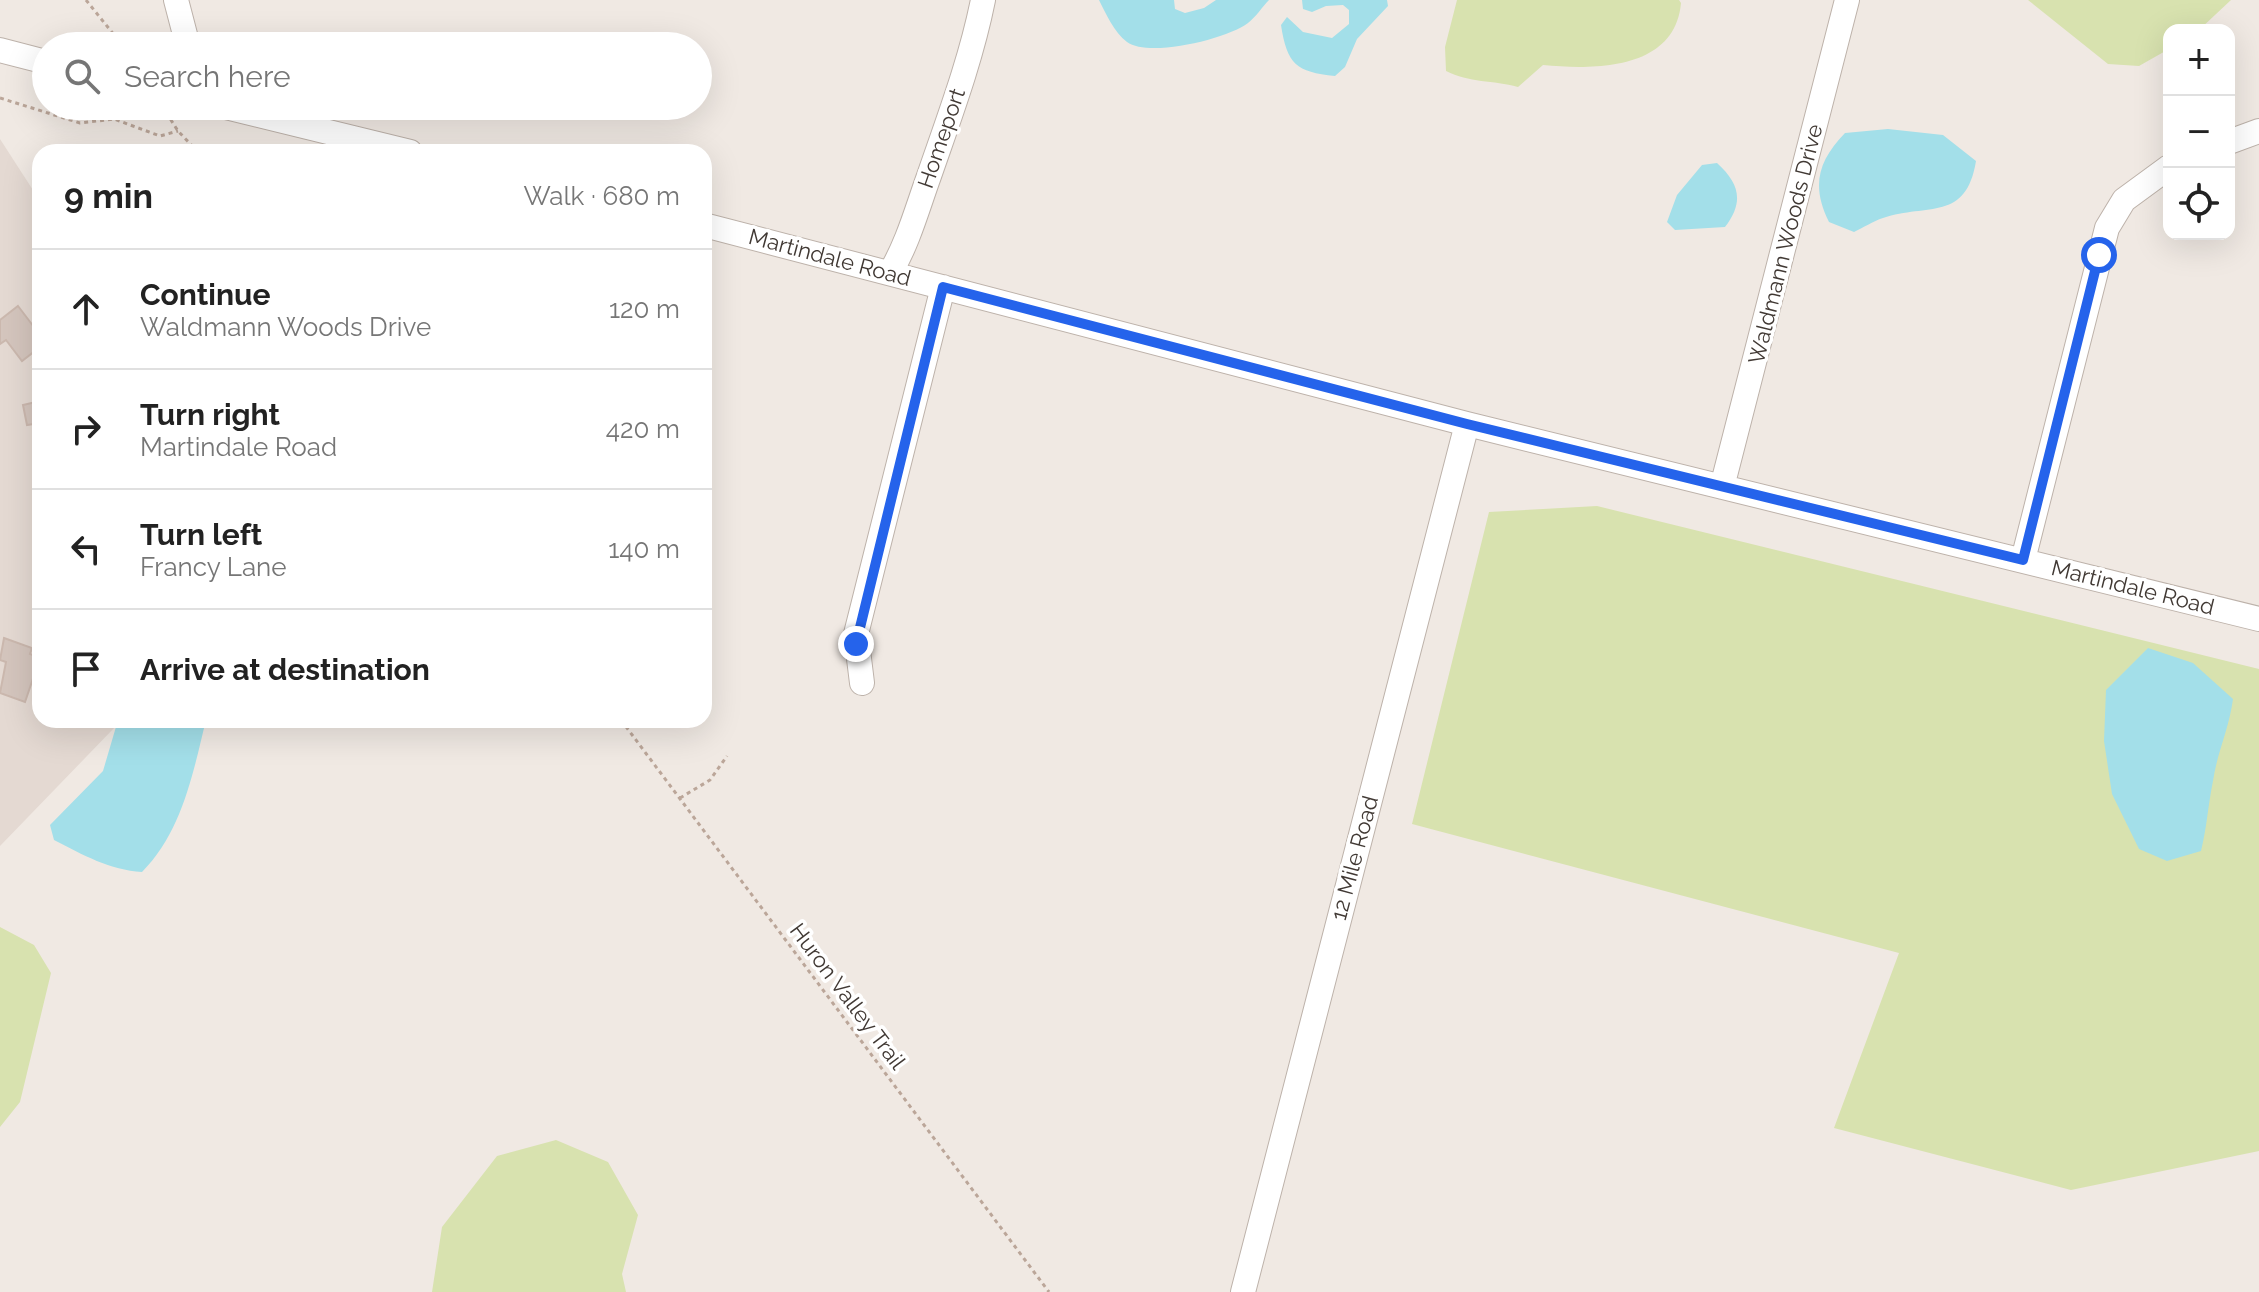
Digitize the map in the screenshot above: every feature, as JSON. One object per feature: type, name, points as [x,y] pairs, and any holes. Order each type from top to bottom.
[{"type":"street","points":[[176,0],[184,32]]},
{"type":"street","name":"Homeport","points":[[890,273],[904,247],[950,116],[977,34],[983,0]]},
{"type":"street","name":"Waldmann Woods Drive","points":[[1722,487],[1847,0]]},
{"type":"street","points":[[0,50],[32,58]]},
{"type":"street","points":[[279,120],[377,144]]},
{"type":"street","points":[[2235,140],[2259,131]]},
{"type":"street","points":[[2023,560],[2107,228],[2124,200],[2168,168]]},
{"type":"street","name":"Martindale Road","points":[[712,227],[1467,424],[2259,619]]},
{"type":"street","points":[[862,683],[856,634],[943,287]]},
{"type":"street","name":"12 Mile Road","points":[[1243,1292],[1467,424]]},
{"type":"path","points":[[86,0],[112,32]]},
{"type":"path","points":[[0,98],[32,108]]},
{"type":"path","points":[[70,120],[80,123],[106,120]]},
{"type":"path","points":[[117,120],[160,136],[178,131]]},
{"type":"path","points":[[171,120],[190,144]]},
{"type":"path","name":"Huron Valley Trail","points":[[627,728],[1049,1292]]},
{"type":"path","points":[[680,798],[710,780],[727,756]]},
{"type":"shaded area","points":[[0,139],[32,189],[32,728],[114,728],[0,846]]},
{"type":"green space","points":[[1457,0],[1679,0],[1681,3],[1675,25],[1664,42],[1648,53],[1608,65],[1543,65],[1518,87],[1463,78],[1446,71],[1445,47]]},
{"type":"green space","points":[[2028,0],[2231,0],[2205,24],[2163,24],[2163,52],[2139,66],[2108,64]]},
{"type":"green space","points":[[1597,506],[2259,669],[2259,1151],[2071,1190],[1834,1128],[1899,953],[1412,824],[1489,512]]},
{"type":"green space","points":[[0,927],[34,945],[51,973],[20,1102],[0,1127]]},
{"type":"green space","points":[[556,1140],[608,1162],[638,1215],[622,1274],[626,1292],[432,1292],[442,1227],[497,1156]]},
{"type":"water","points":[[1099,0],[1174,0],[1175,9],[1185,13],[1204,8],[1216,0],[1269,0],[1254,18],[1238,29],[1188,44],[1152,48],[1138,46],[1122,38]]},
{"type":"water","points":[[1302,0],[1387,0],[1388,6],[1357,39],[1345,67],[1335,76],[1311,72],[1296,64],[1286,49],[1281,25],[1287,17],[1303,32],[1332,38],[1349,24],[1349,10],[1343,5],[1326,6],[1312,12],[1303,9]]},
{"type":"water","points":[[1888,129],[1943,135],[1976,161],[1964,194],[1943,207],[1883,218],[1854,232],[1829,222],[1823,209],[1819,185],[1823,164],[1829,154],[1845,133]]},
{"type":"water","points":[[1717,163],[1735,186],[1737,201],[1731,218],[1725,227],[1675,230],[1667,222],[1677,195],[1702,165]]},
{"type":"water","points":[[2148,648],[2193,663],[2233,699],[2215,771],[2201,851],[2167,861],[2139,849],[2112,794],[2104,741],[2106,690]]},
{"type":"water","points":[[116,728],[204,728],[191,781],[176,820],[156,856],[142,872],[108,865],[54,840],[50,825],[103,771]]},
{"type":"building","points":[[18,306],[32,324],[32,353],[22,361],[6,340],[0,344],[0,320]]},
{"type":"building","points":[[32,403],[32,424],[27,425],[23,405]]},
{"type":"building","points":[[4,638],[32,648],[32,681],[25,702],[0,693],[6,662],[0,660]]},
{"type":"route","points":[[856,644],[943,287],[1467,424],[2023,560],[2099,255]]}]
